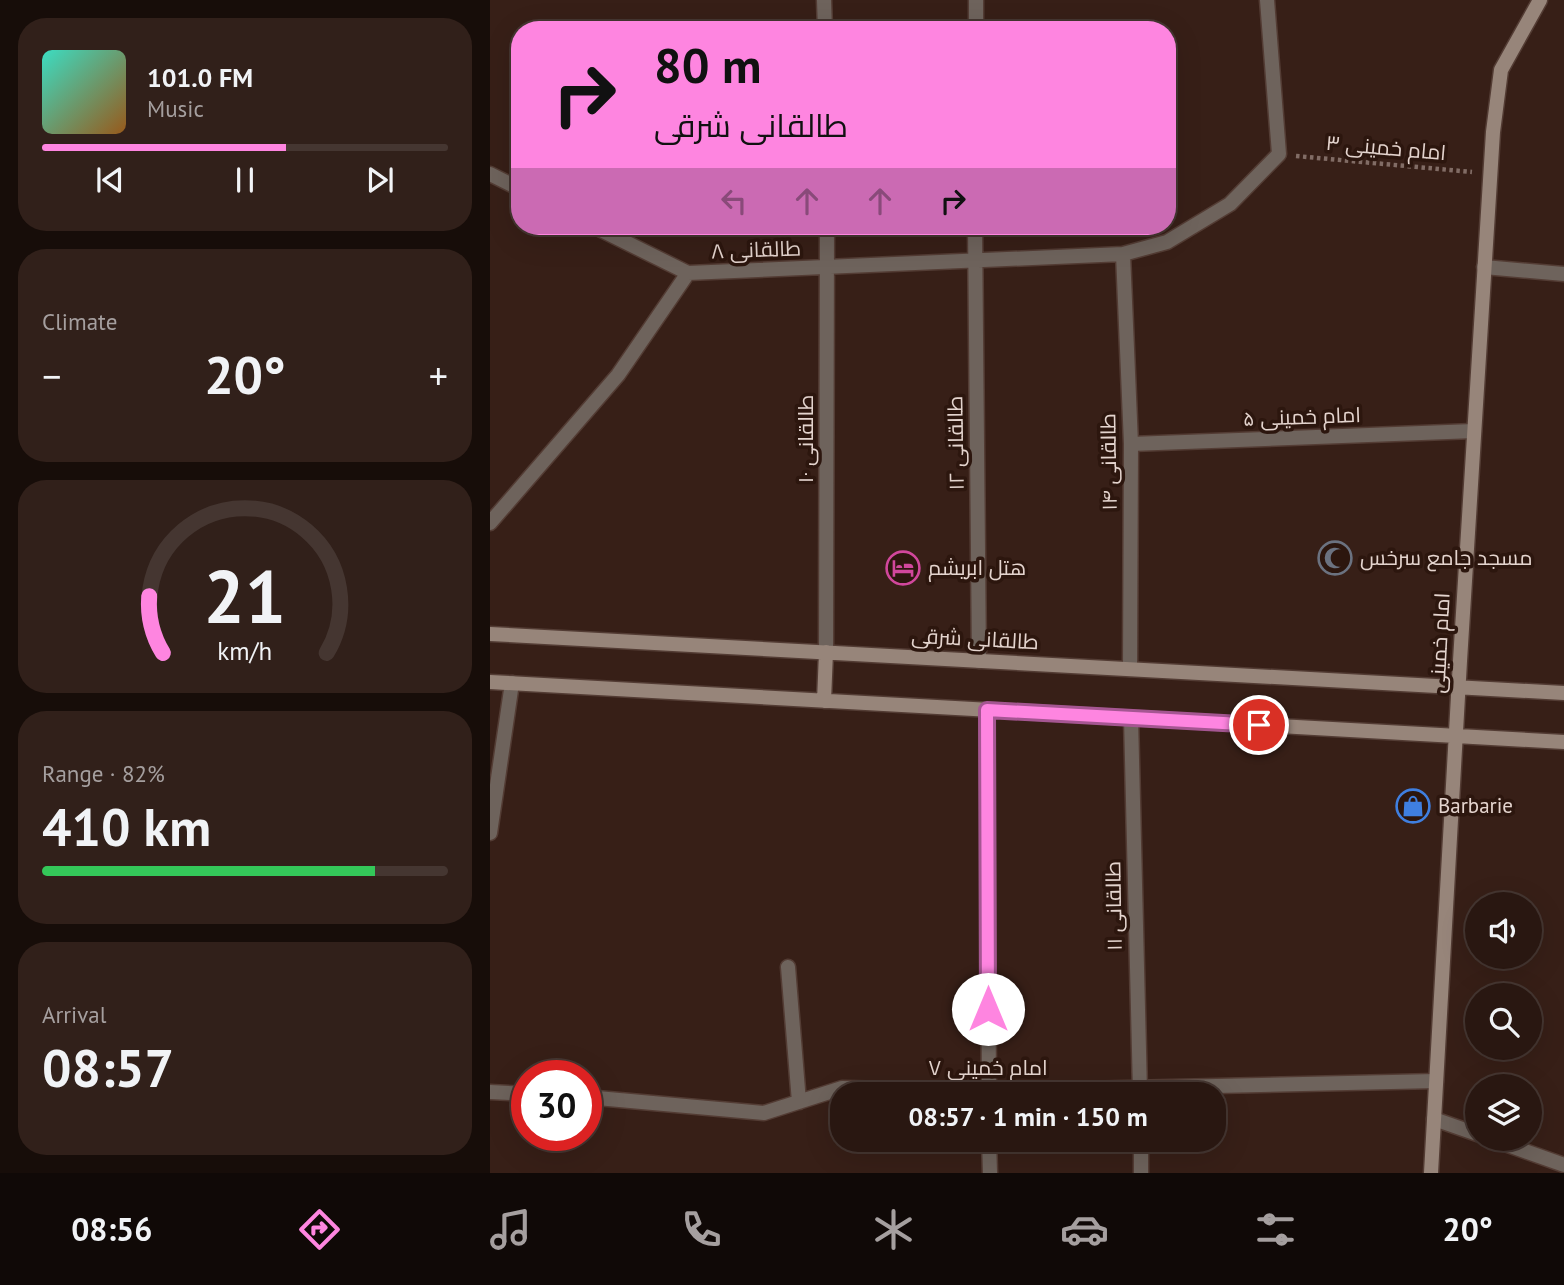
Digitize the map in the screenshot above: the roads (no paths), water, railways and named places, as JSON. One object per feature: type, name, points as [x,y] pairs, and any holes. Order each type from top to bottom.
[{"type":"main road","name":"امام خمینی","points":[[1432,1173],[1458,687],[1490,174],[1501,71],[1540,0]]},
{"type":"main road","name":"طالقانی شرقی","points":[[490,634],[1564,693]]},
{"type":"main road","points":[[824,701],[826,652]]},
{"type":"main road","points":[[490,682],[1564,741]]},
{"type":"street","points":[[824,0],[825,21]]},
{"type":"street","points":[[976,0],[976,21]]},
{"type":"street","name":"طالقانی ۸","points":[[490,523],[618,375],[688,273],[1124,254],[1167,242],[1230,204],[1279,154],[1267,0]]},
{"type":"street","points":[[490,174],[511,185]]},
{"type":"street","points":[[611,235],[688,273]]},
{"type":"street","name":"طالقانی ۱۰","points":[[826,652],[827,235]]},
{"type":"street","name":"طالقانی ۱۲","points":[[975,235],[979,661]]},
{"type":"street","name":"طالقانی ۱۴","points":[[1124,254],[1131,444],[1130,669]]},
{"type":"street","points":[[1484,267],[1564,274]]},
{"type":"street","name":"امام خمینی ۵","points":[[1131,444],[1474,431]]},
{"type":"street","points":[[490,833],[512,683]]},
{"type":"street","points":[[987,710],[989,1082]]},
{"type":"street","name":"طالقانی ۱۱","points":[[1130,718],[1140,1082]]},
{"type":"street","points":[[788,967],[799,1102]]},
{"type":"street","name":"امام خمینی ۷","points":[[1226,1087],[1436,1081]]},
{"type":"street","points":[[490,1092],[511,1093]]},
{"type":"street","name":"امام خمینی ۷","points":[[602,1098],[764,1113],[830,1092]]},
{"type":"street","points":[[1434,1119],[1465,1130]]},
{"type":"street","points":[[1523,1151],[1564,1166]]},
{"type":"street","points":[[989,1152],[990,1173]]},
{"type":"street","points":[[1141,1152],[1141,1173]]},
{"type":"place","name":"مسجد جامع سرخس","points":[[1335,558]]},
{"type":"place","name":"هتل ابریشم","points":[[903,568]]},
{"type":"place","name":"Barbarie","points":[[1413,806]]}]
